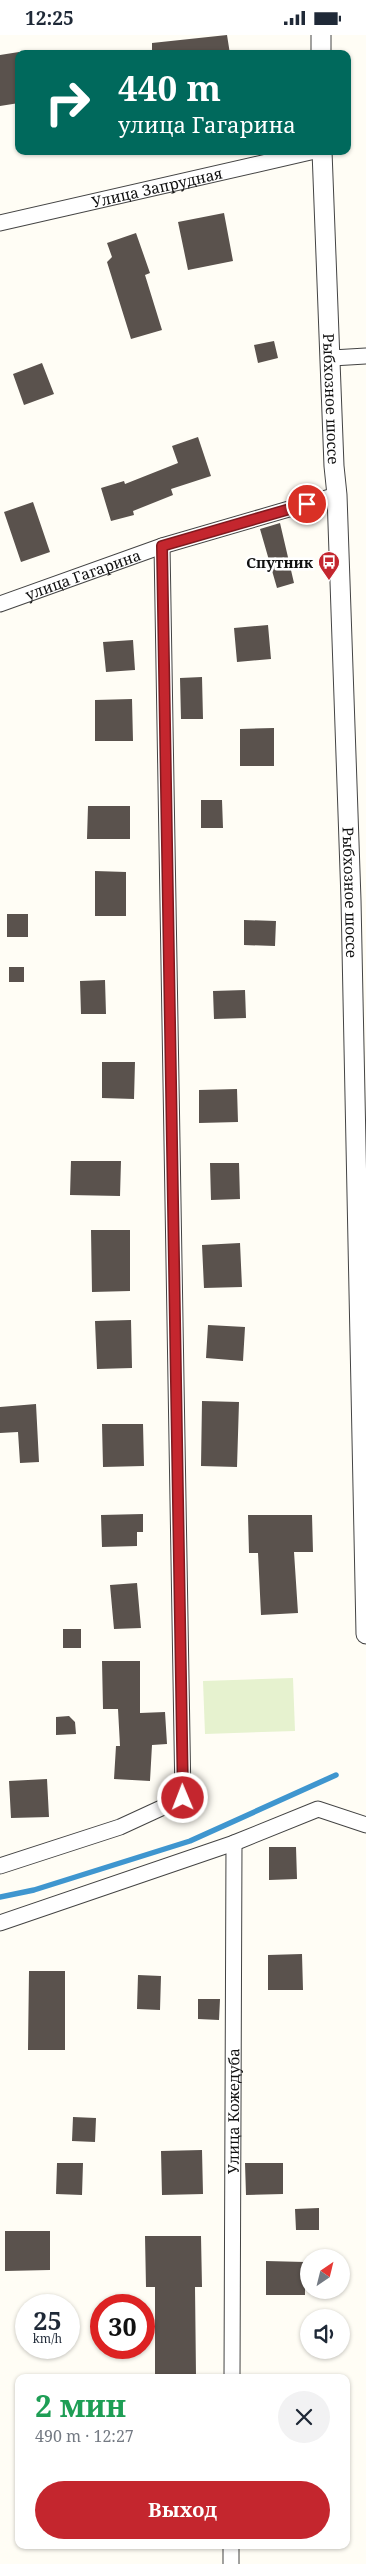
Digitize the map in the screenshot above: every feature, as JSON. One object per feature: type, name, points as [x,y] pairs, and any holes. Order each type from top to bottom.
[{"type":"street","points":[[321,35],[321,50]]},
{"type":"street","name":"Улица Запрудная","points":[[0,223],[298,155]]},
{"type":"street","name":"Рыбхозное шоссе","points":[[322,155],[332,357],[334,466],[337,495],[351,900],[366,1634]]},
{"type":"street","points":[[332,357],[366,356]]},
{"type":"street","name":"улица Гагарина","points":[[0,605],[162,546],[337,495]]},
{"type":"street","points":[[0,1867],[120,1827],[183,1798],[162,546]]},
{"type":"street","points":[[0,1923],[234,1843],[318,1809],[366,1825]]},
{"type":"street","name":"Улица Кожедуба","points":[[232,2374],[234,1843]]},
{"type":"street","points":[[231,2549],[231,2564]]},
{"type":"green space","points":[[293,1678],[295,1731],[205,1734],[203,1681]]},
{"type":"building","points":[[227,35],[229,50],[152,50],[152,43]]},
{"type":"building","points":[[15,53],[15,104],[0,106],[0,55]]},
{"type":"building","points":[[224,213],[233,261],[188,270],[178,222]]},
{"type":"building","points":[[136,233],[150,273],[145,275],[162,330],[131,339],[107,262],[112,257],[107,243]]},
{"type":"building","points":[[274,341],[278,358],[258,363],[254,345]]},
{"type":"building","points":[[42,363],[54,394],[24,405],[13,374]]},
{"type":"building","points":[[198,437],[211,476],[171,489],[173,495],[133,511],[134,515],[111,521],[101,488],[124,481],[125,484],[178,463],[172,446]]},
{"type":"building","points":[[33,502],[50,552],[21,562],[4,512]]},
{"type":"building","points":[[280,523],[294,583],[277,588],[260,529]]},
{"type":"building","points":[[268,625],[271,659],[237,662],[234,628]]},
{"type":"building","points":[[133,640],[135,670],[106,672],[103,642]]},
{"type":"building","points":[[202,677],[203,719],[181,719],[180,678]]},
{"type":"building","points":[[132,699],[133,741],[95,741],[95,700]]},
{"type":"building","points":[[274,728],[274,766],[240,766],[240,729]]},
{"type":"building","points":[[201,800],[222,800],[223,828],[201,828]]},
{"type":"building","points":[[88,806],[130,806],[130,839],[87,839]]},
{"type":"building","points":[[95,871],[126,872],[126,916],[95,916]]},
{"type":"building","points":[[7,914],[28,914],[28,937],[7,937]]},
{"type":"building","points":[[244,920],[276,921],[275,946],[244,945]]},
{"type":"building","points":[[9,967],[24,967],[24,982],[9,982]]},
{"type":"building","points":[[105,980],[106,1014],[81,1014],[80,981]]},
{"type":"building","points":[[245,990],[246,1018],[214,1019],[213,991]]},
{"type":"building","points":[[102,1062],[135,1062],[134,1099],[102,1098]]},
{"type":"building","points":[[237,1089],[238,1122],[199,1123],[199,1090]]},
{"type":"building","points":[[71,1161],[121,1161],[120,1196],[70,1195]]},
{"type":"building","points":[[210,1163],[239,1163],[240,1199],[211,1200]]},
{"type":"building","points":[[91,1230],[130,1230],[130,1291],[92,1292]]},
{"type":"building","points":[[240,1243],[242,1287],[204,1288],[202,1245]]},
{"type":"building","points":[[131,1320],[132,1368],[97,1369],[95,1321]]},
{"type":"building","points":[[208,1325],[245,1327],[243,1361],[206,1358]]},
{"type":"building","points":[[202,1401],[239,1402],[237,1467],[201,1466]]},
{"type":"building","points":[[36,1404],[39,1462],[20,1463],[18,1432],[0,1433],[0,1407]]},
{"type":"building","points":[[102,1424],[143,1424],[144,1466],[103,1467]]},
{"type":"building","points":[[143,1514],[143,1532],[137,1532],[137,1546],[102,1547],[101,1515]]},
{"type":"building","points":[[248,1515],[312,1515],[313,1552],[294,1552],[298,1613],[261,1615],[258,1553],[249,1553]]},
{"type":"building","points":[[137,1583],[141,1628],[114,1629],[110,1585]]},
{"type":"building","points":[[63,1629],[81,1629],[81,1648],[63,1648]]},
{"type":"building","points":[[102,1661],[140,1661],[140,1713],[165,1712],[167,1744],[152,1745],[150,1781],[114,1779],[116,1746],[120,1746],[118,1709],[103,1709]]},
{"type":"building","points":[[69,1716],[75,1722],[76,1734],[56,1735],[56,1717]]},
{"type":"building","points":[[47,1779],[49,1817],[11,1818],[9,1781]]},
{"type":"building","points":[[269,1847],[296,1847],[297,1879],[269,1880]]},
{"type":"building","points":[[302,1954],[303,1990],[268,1990],[268,1955]]},
{"type":"building","points":[[29,1971],[65,1971],[65,2050],[28,2050]]},
{"type":"building","points":[[138,1975],[161,1976],[160,2010],[137,2009]]},
{"type":"building","points":[[198,1999],[220,1999],[219,2020],[198,2019]]},
{"type":"building","points":[[73,2117],[96,2118],[95,2142],[72,2141]]},
{"type":"building","points":[[202,2150],[203,2194],[162,2195],[161,2151]]},
{"type":"building","points":[[57,2163],[83,2163],[82,2195],[56,2194]]},
{"type":"building","points":[[245,2163],[283,2163],[283,2194],[246,2195]]},
{"type":"building","points":[[319,2208],[319,2230],[296,2230],[295,2209]]},
{"type":"building","points":[[5,2231],[50,2231],[50,2270],[5,2271]]},
{"type":"building","points":[[145,2236],[201,2236],[202,2287],[195,2287],[196,2374],[155,2374],[155,2287],[146,2287]]},
{"type":"building","points":[[266,2261],[300,2262],[300,2295],[266,2295]]},
{"type":"waterway","points":[[0,1897],[34,1890],[190,1841],[336,1775]]},
{"type":"place","name":"Спутник","points":[[329,581]]},
{"type":"route","points":[[183,1798],[162,546],[307,504]]}]
